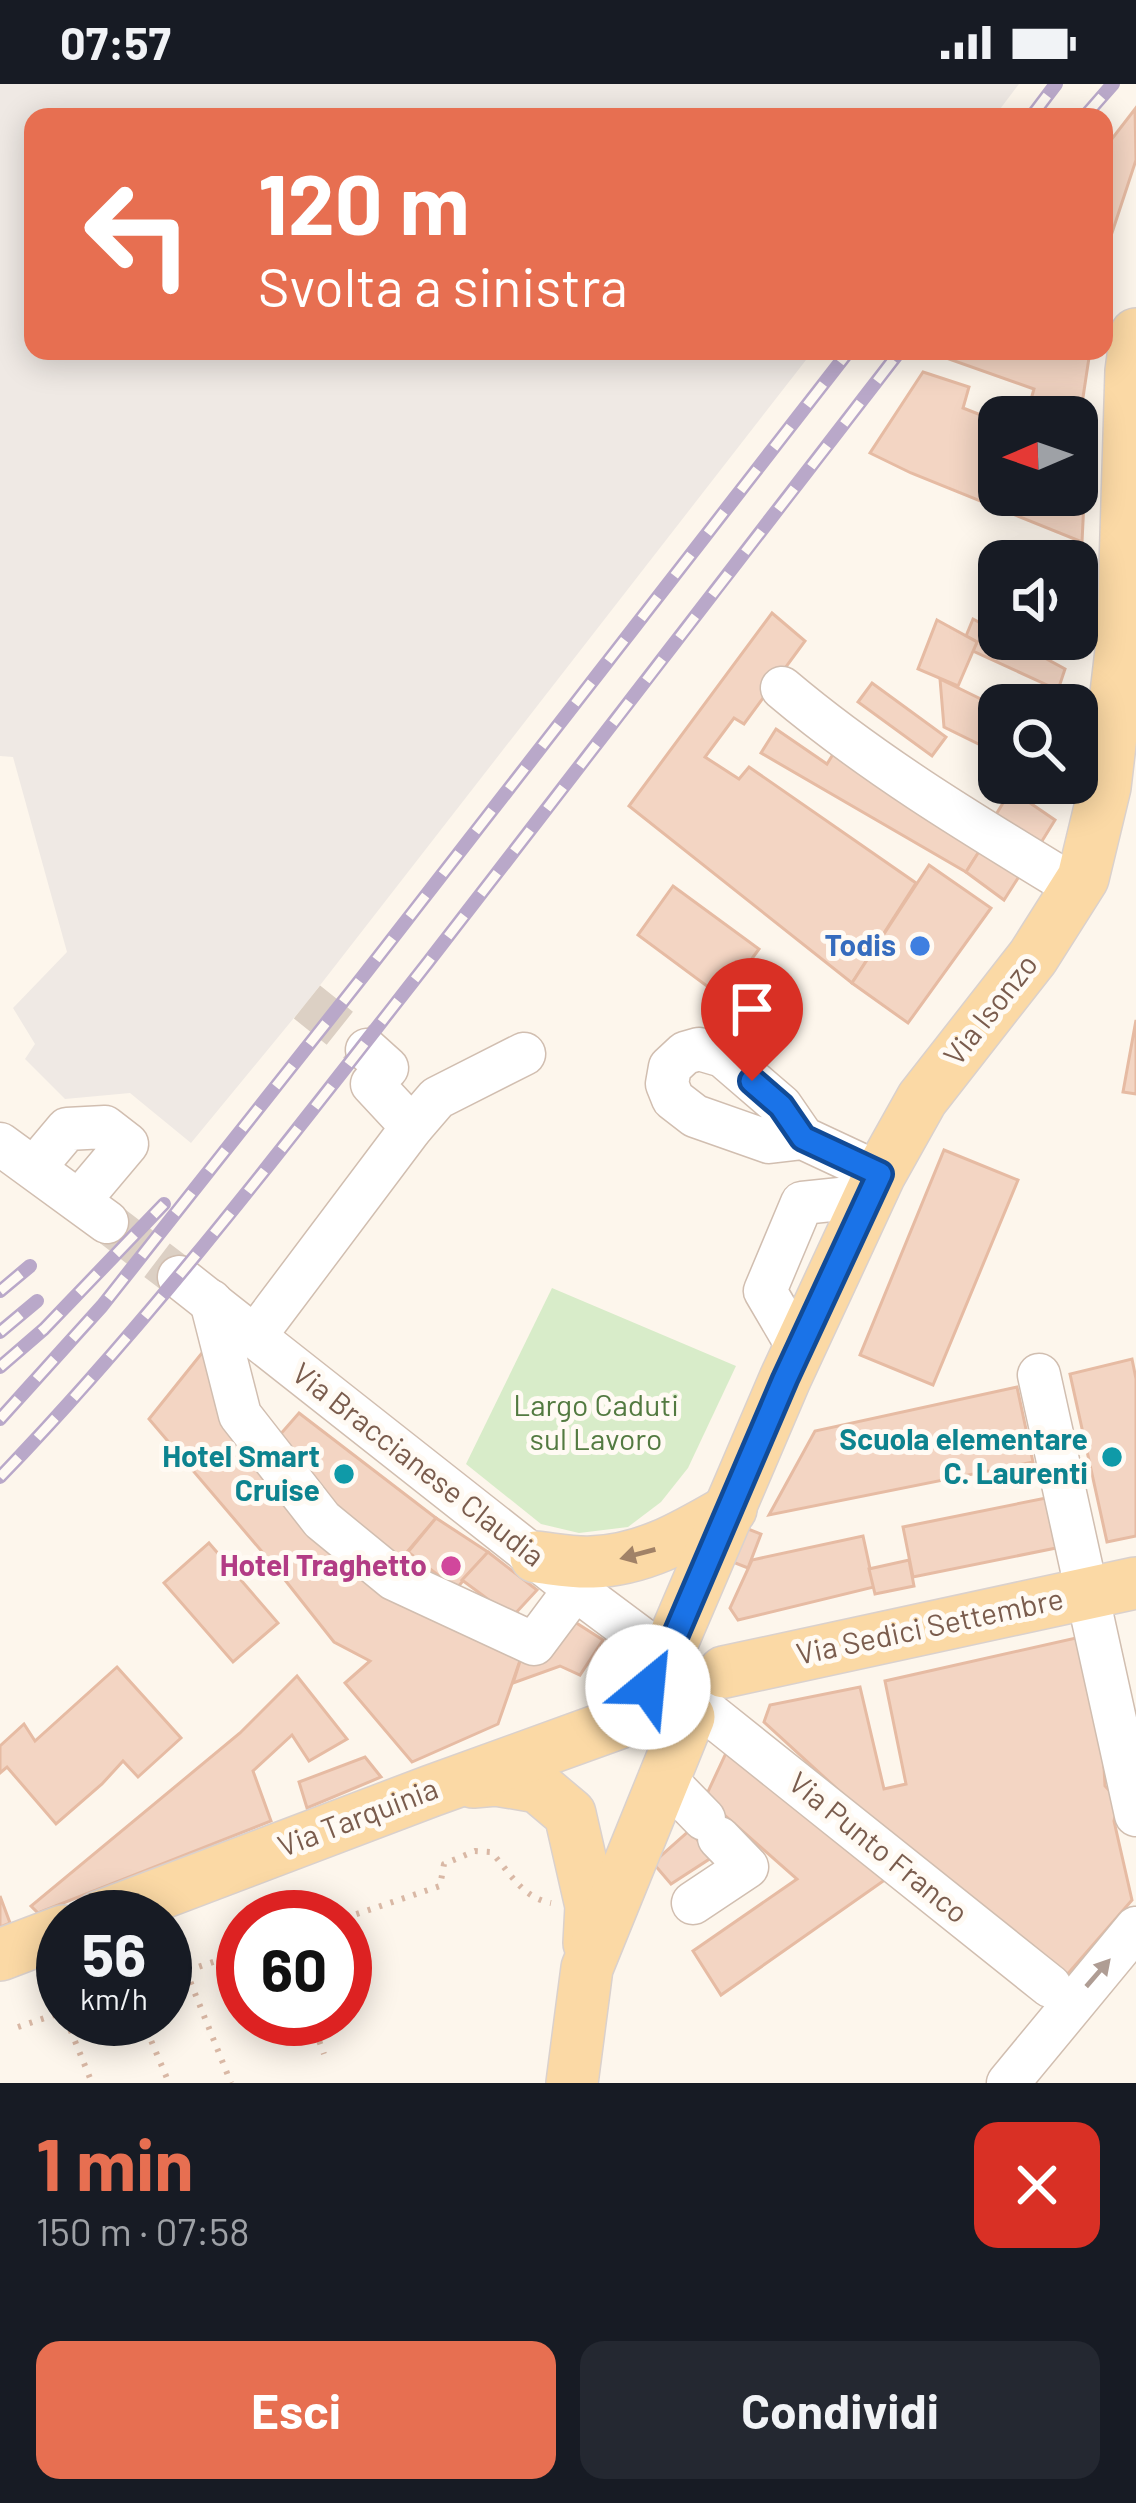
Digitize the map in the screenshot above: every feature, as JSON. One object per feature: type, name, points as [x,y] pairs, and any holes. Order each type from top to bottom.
[{"type":"main road","name":"Via Isonzo","points":[[587,1968],[662,1787],[675,1688],[731,1509],[799,1349],[875,1185],[922,1099],[1033,957],[1083,878],[1105,787],[1123,634],[1136,334]]},
{"type":"main road","points":[[536,1557],[589,1563],[645,1554],[731,1509]]},
{"type":"main road","name":"Via Sedici Settembre","points":[[675,1688],[1112,1588]]},
{"type":"main road","name":"Via Tarquinia","points":[[170,1890],[448,1784],[675,1688]]},
{"type":"main road","points":[[448,1784],[496,1780],[538,1787],[570,1814],[591,1906],[572,2083]]},
{"type":"main road","points":[[0,1955],[36,1941]]},
{"type":"street","points":[[782,688],[905,781],[1077,888]]},
{"type":"street","points":[[367,1051],[387,1068],[372,1084],[412,1126]]},
{"type":"street","points":[[255,1336],[437,1098],[524,1054]]},
{"type":"street","points":[[0,1144],[93,1211],[127,1144],[105,1127],[67,1129],[35,1167]]},
{"type":"street","points":[[803,1138],[875,1185]]},
{"type":"street","name":"Via Braccianese Claudia","points":[[575,1589],[533,1644],[394,1579],[322,1520],[240,1414],[195,1289],[575,1589],[675,1688]]},
{"type":"street","points":[[1039,1375],[1112,1588],[1136,1815]]},
{"type":"street","name":"Via Punto Franco","points":[[675,1688],[1050,1986]]},
{"type":"street","points":[[662,1787],[712,1828],[747,1867],[693,1903]]},
{"type":"street","points":[[1008,2083],[1136,1928]]},
{"type":"path","points":[[372,1909],[440,1886],[444,1864],[475,1852],[491,1852],[521,1890],[544,1902],[591,1906]]},
{"type":"path","points":[[192,1986],[231,2083]]},
{"type":"path","points":[[18,2027],[36,2023]]},
{"type":"path","points":[[77,2046],[92,2083]]},
{"type":"path","points":[[153,2046],[169,2083]]},
{"type":"path","points":[[321,2046],[324,2054]]},
{"type":"shaded area","points":[[0,84],[1019,84],[1001,108],[24,108],[24,360],[806,360],[307,1002],[191,1143],[130,1093],[65,1099],[25,1059],[35,1044],[13,1008],[67,952],[13,757],[0,756]]},
{"type":"green space","name":"Largo Caduti sul Lavoro","points":[[552,1288],[736,1366],[688,1468],[661,1502],[628,1527],[579,1533],[541,1524],[466,1464]]},
{"type":"building","points":[[1135,109],[1136,160],[1113,230],[1113,137]]},
{"type":"building","points":[[952,360],[1089,360],[1083,396],[1032,396],[1034,389]]},
{"type":"building","points":[[923,372],[969,387],[963,408],[978,414],[978,500],[870,453]]},
{"type":"building","points":[[1018,516],[1083,516],[1082,540]]},
{"type":"building","points":[[772,613],[805,641],[744,724],[734,718],[705,757],[739,779],[749,767],[916,883],[852,983],[629,806]]},
{"type":"building","points":[[973,619],[978,622],[978,653],[973,651],[977,642],[966,636]]},
{"type":"building","points":[[937,620],[977,642],[958,686],[918,669]]},
{"type":"building","points":[[993,660],[1048,660],[1065,669],[1060,684],[1045,684]]},
{"type":"building","points":[[940,679],[978,698],[978,744],[944,727]]},
{"type":"building","points":[[872,683],[946,737],[932,756],[858,702]]},
{"type":"building","points":[[776,729],[827,764],[835,751],[987,839],[966,872],[761,753]]},
{"type":"building","points":[[1002,804],[1032,804],[1055,820],[1034,854],[989,826]]},
{"type":"building","points":[[987,839],[1027,864],[1004,900],[966,872]]},
{"type":"building","name":"Todis","points":[[929,865],[991,908],[908,1023],[852,983]]},
{"type":"building","points":[[673,886],[759,949],[723,998],[638,935]]},
{"type":"building","points":[[1136,1020],[1136,1094],[1123,1092]]},
{"type":"building","points":[[944,1150],[1018,1180],[933,1385],[860,1355]]},
{"type":"building","points":[[210,1343],[392,1595],[523,1652],[498,1724],[412,1762],[345,1683],[370,1661],[334,1642],[149,1419]]},
{"type":"building","name":"Scuola elementare C. Laurenti","points":[[1132,1359],[1136,1536],[1107,1542],[1070,1374]]},
{"type":"building","points":[[1017,1387],[1033,1462],[769,1515],[815,1431]]},
{"type":"building","name":"Hotel Smart Cruise","points":[[299,1413],[436,1518],[396,1565],[340,1511],[278,1437]]},
{"type":"building","points":[[1046,1498],[1056,1548],[913,1577],[903,1527]]},
{"type":"building","name":"Hotel Traghetto","points":[[436,1518],[488,1552],[456,1589],[408,1552]]},
{"type":"building","points":[[738,1525],[761,1534],[748,1568],[725,1559]]},
{"type":"building","points":[[863,1536],[874,1587],[738,1620],[730,1608],[752,1560]]},
{"type":"building","points":[[209,1543],[278,1623],[233,1662],[164,1583]]},
{"type":"building","points":[[488,1552],[537,1590],[512,1617],[462,1580]]},
{"type":"building","points":[[909,1560],[914,1586],[875,1594],[869,1569]]},
{"type":"building","points":[[567,1617],[603,1640],[580,1675],[560,1666],[513,1683],[523,1652]]},
{"type":"building","points":[[1076,1638],[1103,1748],[1105,1786],[1119,1801],[1114,1821],[1132,1900],[1065,1977],[883,1831],[764,1722],[770,1705],[860,1687],[884,1789],[906,1784],[885,1681]]},
{"type":"building","points":[[117,1667],[181,1738],[138,1777],[123,1761],[56,1824],[7,1767],[0,1773],[0,1746],[24,1724],[35,1741]]},
{"type":"building","points":[[297,1676],[347,1739],[309,1761],[292,1735],[253,1771],[271,1821],[96,1890],[50,1890],[240,1733]]},
{"type":"building","points":[[726,1753],[889,1877],[721,1995],[693,1951],[797,1879],[705,1798]]},
{"type":"building","points":[[365,1757],[381,1777],[307,1808],[299,1782]]},
{"type":"building","points":[[690,1830],[711,1858],[671,1884],[653,1863]]},
{"type":"building","points":[[0,1896],[10,1923],[0,1927]]},
{"type":"tunnel","points":[[307,1002],[367,1050]]},
{"type":"tunnel","points":[[107,1222],[179,1277]]},
{"type":"railway","points":[[1038,108],[1056,84]]},
{"type":"railway","points":[[1092,108],[1113,84]]},
{"type":"railway","points":[[0,1419],[102,1306],[842,360]]},
{"type":"railway","points":[[0,1477],[113,1353],[273,1159],[893,360]]},
{"type":"railway","points":[[0,1367],[44,1329],[164,1204]]},
{"type":"railway","points":[[0,1291],[30,1266]]},
{"type":"railway","points":[[0,1332],[37,1301]]},
{"type":"place","name":"Todis","points":[[920,946]]},
{"type":"place","name":"Scuola elementare C. Laurenti","points":[[1112,1457]]},
{"type":"place","name":"Hotel Smart Cruise","points":[[344,1474]]},
{"type":"place","name":"Hotel Traghetto","points":[[451,1566]]},
{"type":"route","points":[[648,1687],[650,1662],[673,1641],[785,1379],[880,1174],[803,1138],[781,1106],[752,1081]]}]
